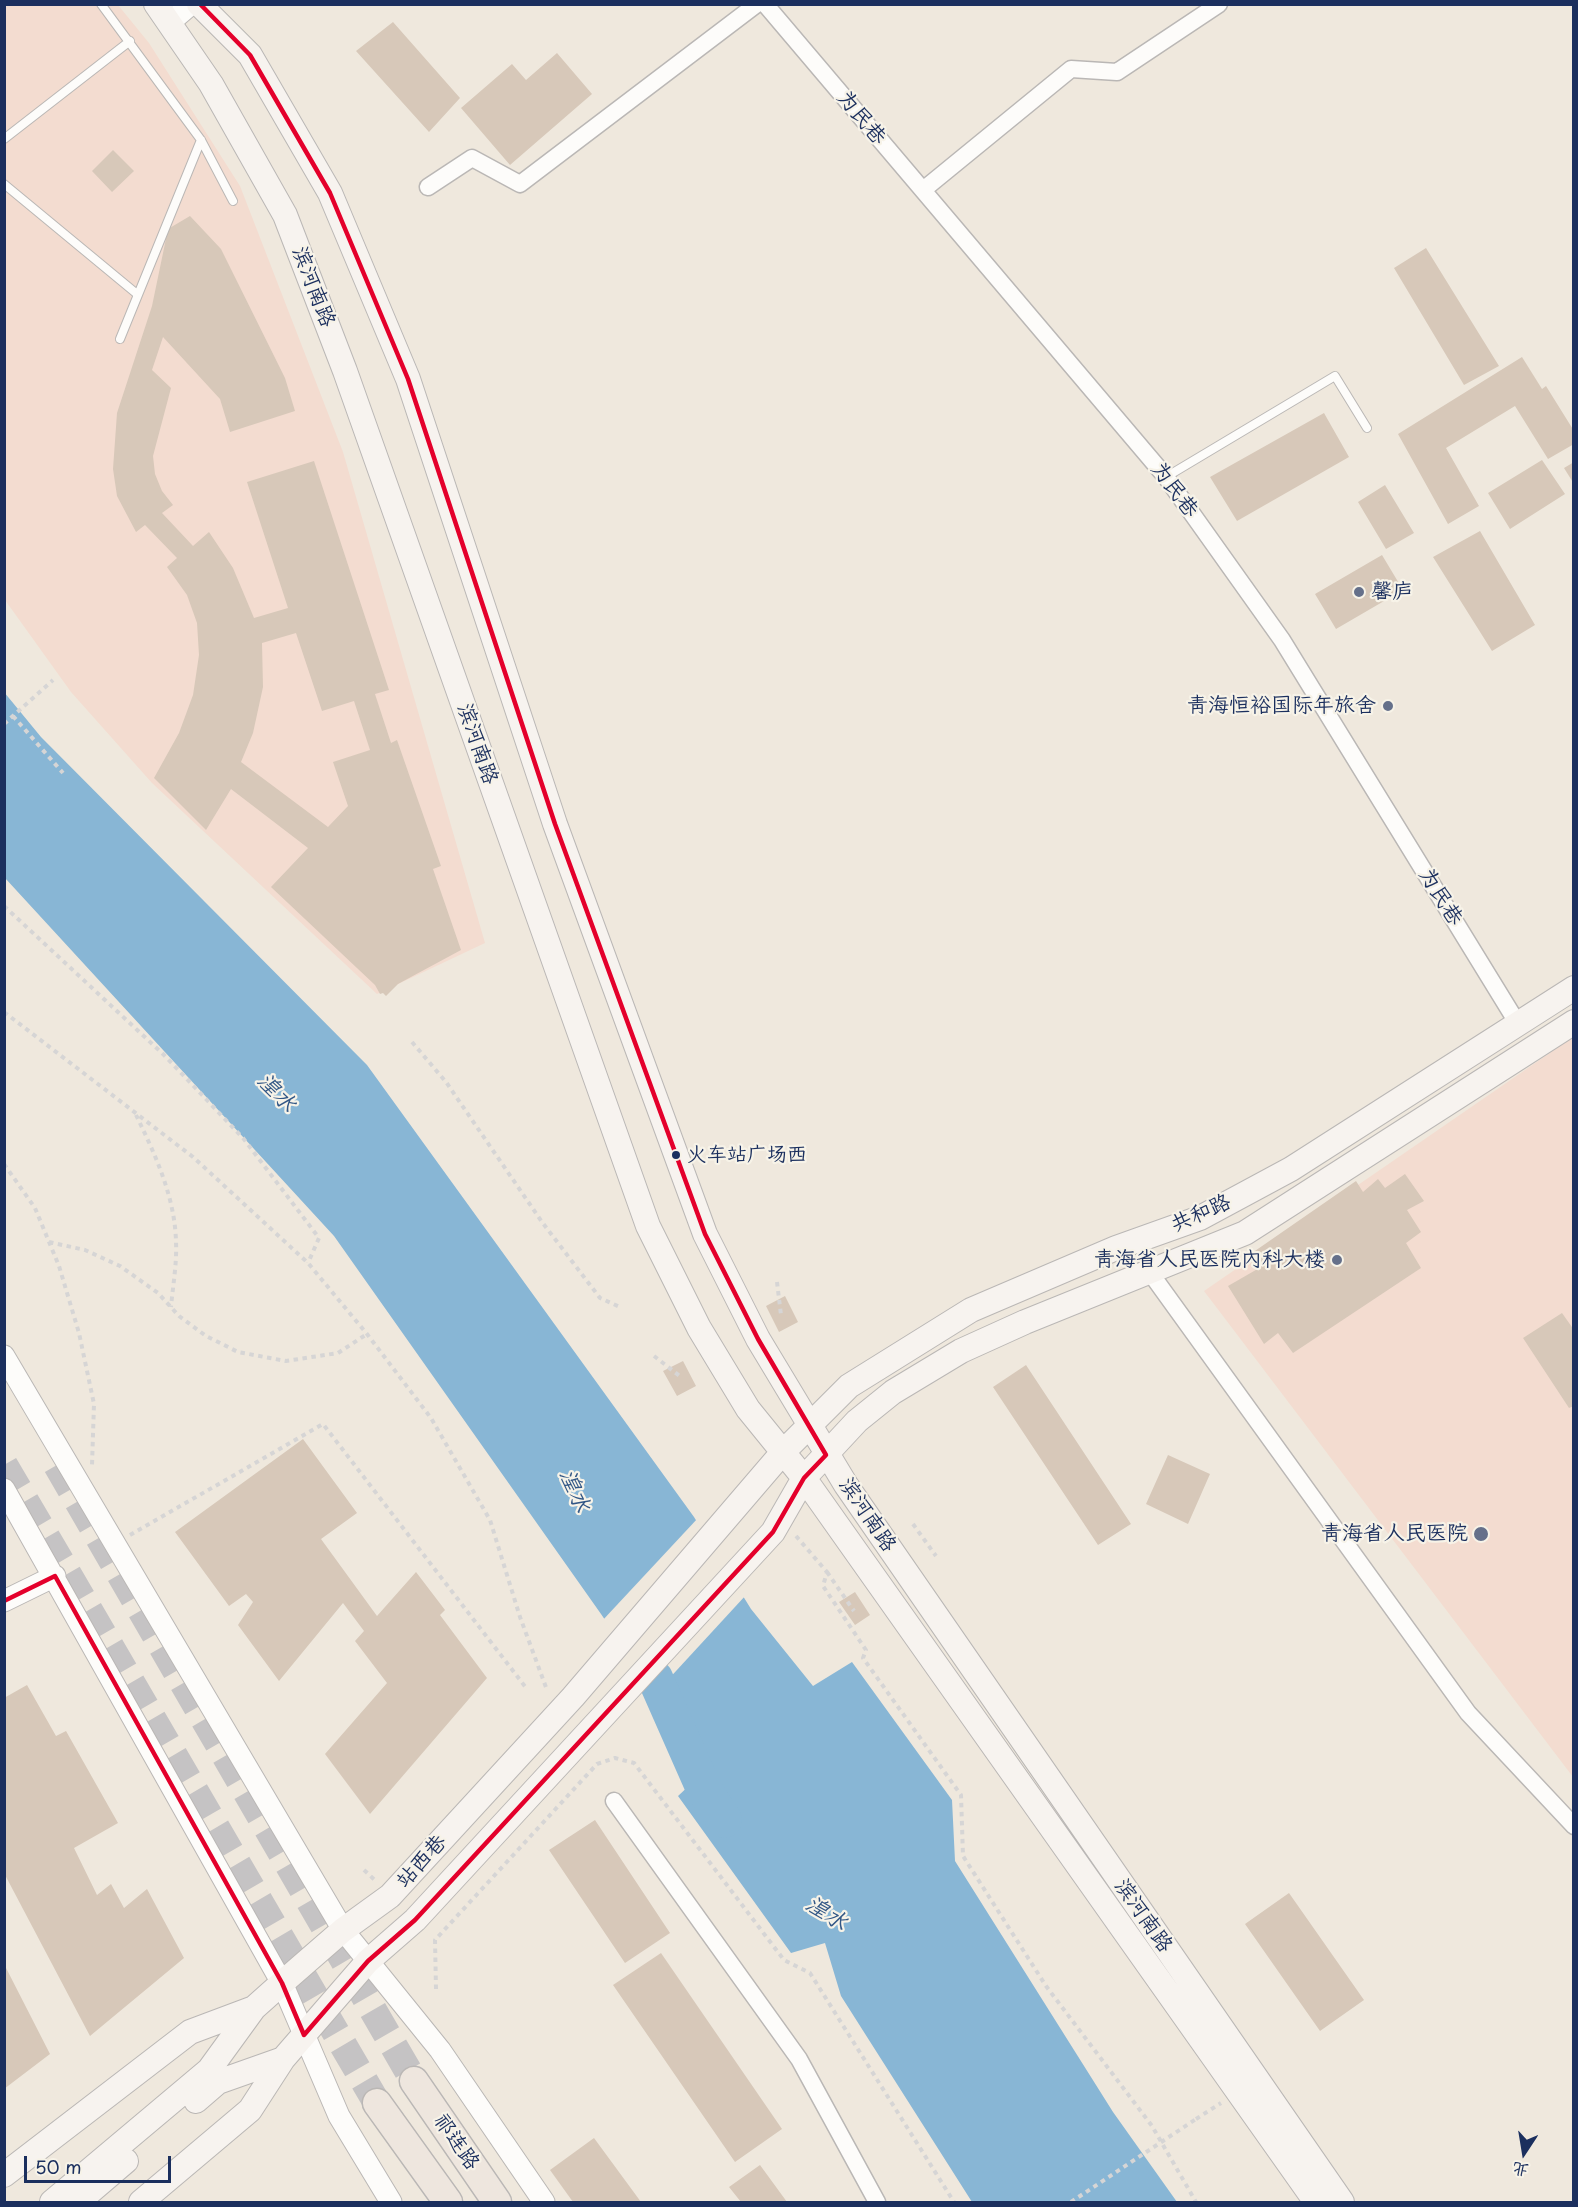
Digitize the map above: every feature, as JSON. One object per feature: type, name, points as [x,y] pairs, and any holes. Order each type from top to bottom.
[{"type":"highway","name":"祁连路","points":[[414,2081],[497,2202]]},
{"type":"highway","name":"祁连路","points":[[377,2103],[448,2202]]},
{"type":"main road","name":"滨河南路","points":[[199,4],[250,55],[330,192],[408,379],[555,824],[705,1234],[758,1339],[826,1455],[1342,2202]]},
{"type":"main road","name":"滨河南路","points":[[160,9],[211,84],[285,215],[345,371],[648,1226],[699,1328],[748,1408],[804,1478],[1316,2202]]},
{"type":"main road","name":"共和路","points":[[747,1496],[783,1452],[849,1386],[971,1310],[1116,1248],[1200,1218],[1291,1169],[1574,988]]},
{"type":"main road","name":"共和路","points":[[784,1534],[804,1478],[857,1421],[893,1392],[961,1351],[1245,1233],[1574,1022]]},
{"type":"main road","name":"站西巷","points":[[78,2202],[213,2076],[254,2008],[343,1930],[390,1896],[573,1697],[747,1496]]},
{"type":"main road","name":"站西巷","points":[[141,2202],[250,2110],[283,2059],[368,1961],[415,1920],[596,1722],[784,1534]]},
{"type":"main road","name":"站西巷","points":[[4,2175],[190,2032],[254,2008]]},
{"type":"main road","name":"站西巷","points":[[52,2202],[213,2076],[283,2059]]},
{"type":"street","points":[[160,9],[191,4]]},
{"type":"street","points":[[428,187],[472,158],[520,184],[757,4]]},
{"type":"street","name":"为民巷","points":[[765,4],[1166,477],[1282,640],[1518,1024]]},
{"type":"street","points":[[923,190],[1071,69],[1117,72],[1219,4]]},
{"type":"street","points":[[1149,1271],[1468,1713],[1574,1826]]},
{"type":"street","points":[[4,1356],[343,1930],[440,2050],[544,2202]]},
{"type":"street","points":[[4,1489],[282,1983],[339,2116],[391,2202]]},
{"type":"street","points":[[4,1601],[55,1576]]},
{"type":"street","points":[[614,1801],[799,2059],[877,2202]]},
{"type":"lane","points":[[101,4],[201,140],[233,201]]},
{"type":"lane","points":[[4,139],[130,41]]},
{"type":"lane","points":[[120,339],[136,294],[201,140]]},
{"type":"lane","points":[[4,184],[136,294]]},
{"type":"lane","points":[[1166,477],[1335,376],[1367,428]]},
{"type":"path","points":[[4,724],[53,680]]},
{"type":"path","points":[[13,716],[63,773]]},
{"type":"path","points":[[4,906],[164,1054],[243,1138],[319,1238],[308,1263]]},
{"type":"path","points":[[4,1012],[193,1157],[308,1263],[367,1334],[431,1418],[490,1520],[520,1617],[548,1690]]},
{"type":"path","points":[[412,1042],[446,1082],[542,1222],[600,1298],[620,1306]]},
{"type":"path","points":[[135,1112],[154,1153],[172,1207],[176,1242],[171,1307]]},
{"type":"path","points":[[4,1164],[35,1208],[49,1242],[79,1333],[94,1404],[92,1474]]},
{"type":"path","points":[[49,1242],[85,1250],[120,1266],[158,1293],[171,1307],[206,1335],[238,1352],[286,1361],[338,1353],[367,1334]]},
{"type":"path","points":[[777,1282],[781,1314]]},
{"type":"path","points":[[654,1356],[681,1377]]},
{"type":"path","points":[[115,1544],[323,1424],[527,1689]]},
{"type":"path","points":[[913,1524],[936,1556]]},
{"type":"path","points":[[784,1534],[827,1572],[854,1611]]},
{"type":"path","points":[[827,1572],[823,1586],[867,1650],[863,1658],[960,1795],[963,1856],[1047,1986],[1152,2126],[1196,2202]]},
{"type":"path","points":[[1071,2202],[1196,2118],[1239,2092]]},
{"type":"shaded area","points":[[4,5],[118,5],[149,43],[240,186],[343,452],[485,943],[377,994],[152,783],[71,692],[5,600]]},
{"type":"shaded area","name":"青海省人民医院","points":[[1573,1037],[1573,1777],[1204,1291]]},
{"type":"water","points":[[4,692],[41,737],[367,1065],[694,1517],[751,1609],[813,1686],[852,1662],[952,1800],[955,1861],[1113,2112],[1177,2202],[972,2202],[841,1996],[825,1943],[791,1953],[678,1796],[707,1769],[601,1614],[334,1236],[5,878]]},
{"type":"pier","points":[[698,1518],[746,1595],[653,1696],[602,1621]]},
{"type":"building","points":[[393,22],[460,98],[429,132],[356,51]]},
{"type":"building","points":[[557,53],[592,94],[510,165],[461,108],[512,64],[526,80]]},
{"type":"building","points":[[113,150],[134,171],[112,192],[92,171]]},
{"type":"building","points":[[190,216],[221,249],[285,378],[295,411],[230,432],[220,399],[163,337],[152,370],[171,388],[153,456],[155,474],[162,491],[173,505],[162,513],[193,546],[209,532],[233,568],[254,618],[288,608],[247,482],[314,461],[389,690],[375,694],[391,743],[397,740],[441,866],[433,869],[461,950],[398,984],[386,996],[383,993],[380,994],[375,985],[271,887],[308,848],[231,789],[206,830],[154,778],[179,733],[193,695],[199,655],[197,623],[187,595],[167,567],[177,558],[145,525],[136,532],[117,496],[113,469],[117,413],[152,306],[168,229]],"holes":[[[296,633],[322,711],[354,701],[370,750],[333,762],[348,806],[328,827],[241,762],[253,733],[263,687],[262,643]]]},
{"type":"building","points":[[1426,248],[1499,366],[1464,385],[1394,268]]},
{"type":"building","points":[[1522,357],[1542,389],[1546,386],[1574,431],[1574,444],[1548,459],[1515,406],[1446,448],[1479,506],[1448,524],[1398,434]]},
{"type":"building","points":[[1324,413],[1349,457],[1237,521],[1210,477]]},
{"type":"building","points":[[1542,460],[1565,494],[1510,529],[1488,493]]},
{"type":"building","points":[[1574,462],[1574,484],[1564,468]]},
{"type":"building","points":[[1385,485],[1414,533],[1386,549],[1358,502]]},
{"type":"building","points":[[1480,531],[1535,625],[1492,651],[1433,557]]},
{"type":"building","name":"馨庐","points":[[1382,555],[1403,590],[1336,629],[1315,594]]},
{"type":"building","name":"青海省人民医院内科大楼","points":[[1405,1174],[1424,1201],[1407,1210],[1421,1232],[1406,1243],[1421,1268],[1293,1353],[1278,1333],[1264,1344],[1228,1286],[1261,1267],[1252,1253],[1356,1181],[1363,1192],[1378,1179],[1385,1188]]},
{"type":"building","points":[[785,1296],[798,1322],[779,1332],[766,1306]]},
{"type":"building","points":[[1562,1313],[1574,1330],[1574,1406],[1569,1408],[1523,1338]]},
{"type":"building","points":[[683,1361],[696,1386],[677,1396],[663,1371]]},
{"type":"building","points":[[1026,1365],[1131,1524],[1098,1545],[993,1387]]},
{"type":"building","points":[[303,1439],[357,1513],[321,1539],[377,1616],[416,1572],[445,1610],[440,1615],[487,1678],[370,1814],[325,1754],[387,1683],[355,1641],[364,1631],[343,1603],[279,1681],[238,1625],[253,1602],[246,1594],[229,1606],[175,1532]]},
{"type":"building","points":[[1168,1455],[1210,1474],[1188,1524],[1146,1504]]},
{"type":"building","points":[[855,1592],[870,1615],[855,1625],[839,1602]]},
{"type":"building","points":[[27,1685],[56,1736],[66,1731],[118,1823],[74,1848],[97,1895],[111,1884],[124,1908],[147,1889],[184,1958],[90,2036],[4,1873],[4,1698]]},
{"type":"building","points":[[595,1820],[670,1933],[625,1963],[549,1850]]},
{"type":"building","points":[[1289,1893],[1364,2000],[1320,2031],[1245,1924]]},
{"type":"building","points":[[661,1953],[782,2129],[735,2162],[613,1985]]},
{"type":"building","points":[[4,1964],[50,2054],[4,2089]]},
{"type":"building","points":[[594,2138],[641,2202],[573,2202],[550,2170]]},
{"type":"building","points":[[760,2165],[787,2202],[741,2202],[729,2187]]},
{"type":"waterway","name":"湟水","points":[[655,1678],[704,1789],[724,1820]]},
{"type":"tunnel","points":[[4,1465],[377,2103]]},
{"type":"tunnel","points":[[57,1465],[414,2081]]},
{"type":"transit line","points":[[4,1601],[55,1576],[282,1983],[304,2035],[368,1961],[415,1920],[773,1532],[804,1478],[826,1455],[758,1339],[705,1234],[555,824],[408,379],[330,193],[250,55],[200,4]]},
{"type":"place","name":"馨庐","points":[[1359,592]]},
{"type":"place","name":"青海恒裕国际年旅舍","points":[[1388,706]]},
{"type":"place","name":"火车站广场西","points":[[676,1155]]},
{"type":"place","name":"青海省人民医院内科大楼","points":[[1337,1260]]},
{"type":"place","name":"青海省人民医院","points":[[1481,1534]]}]
